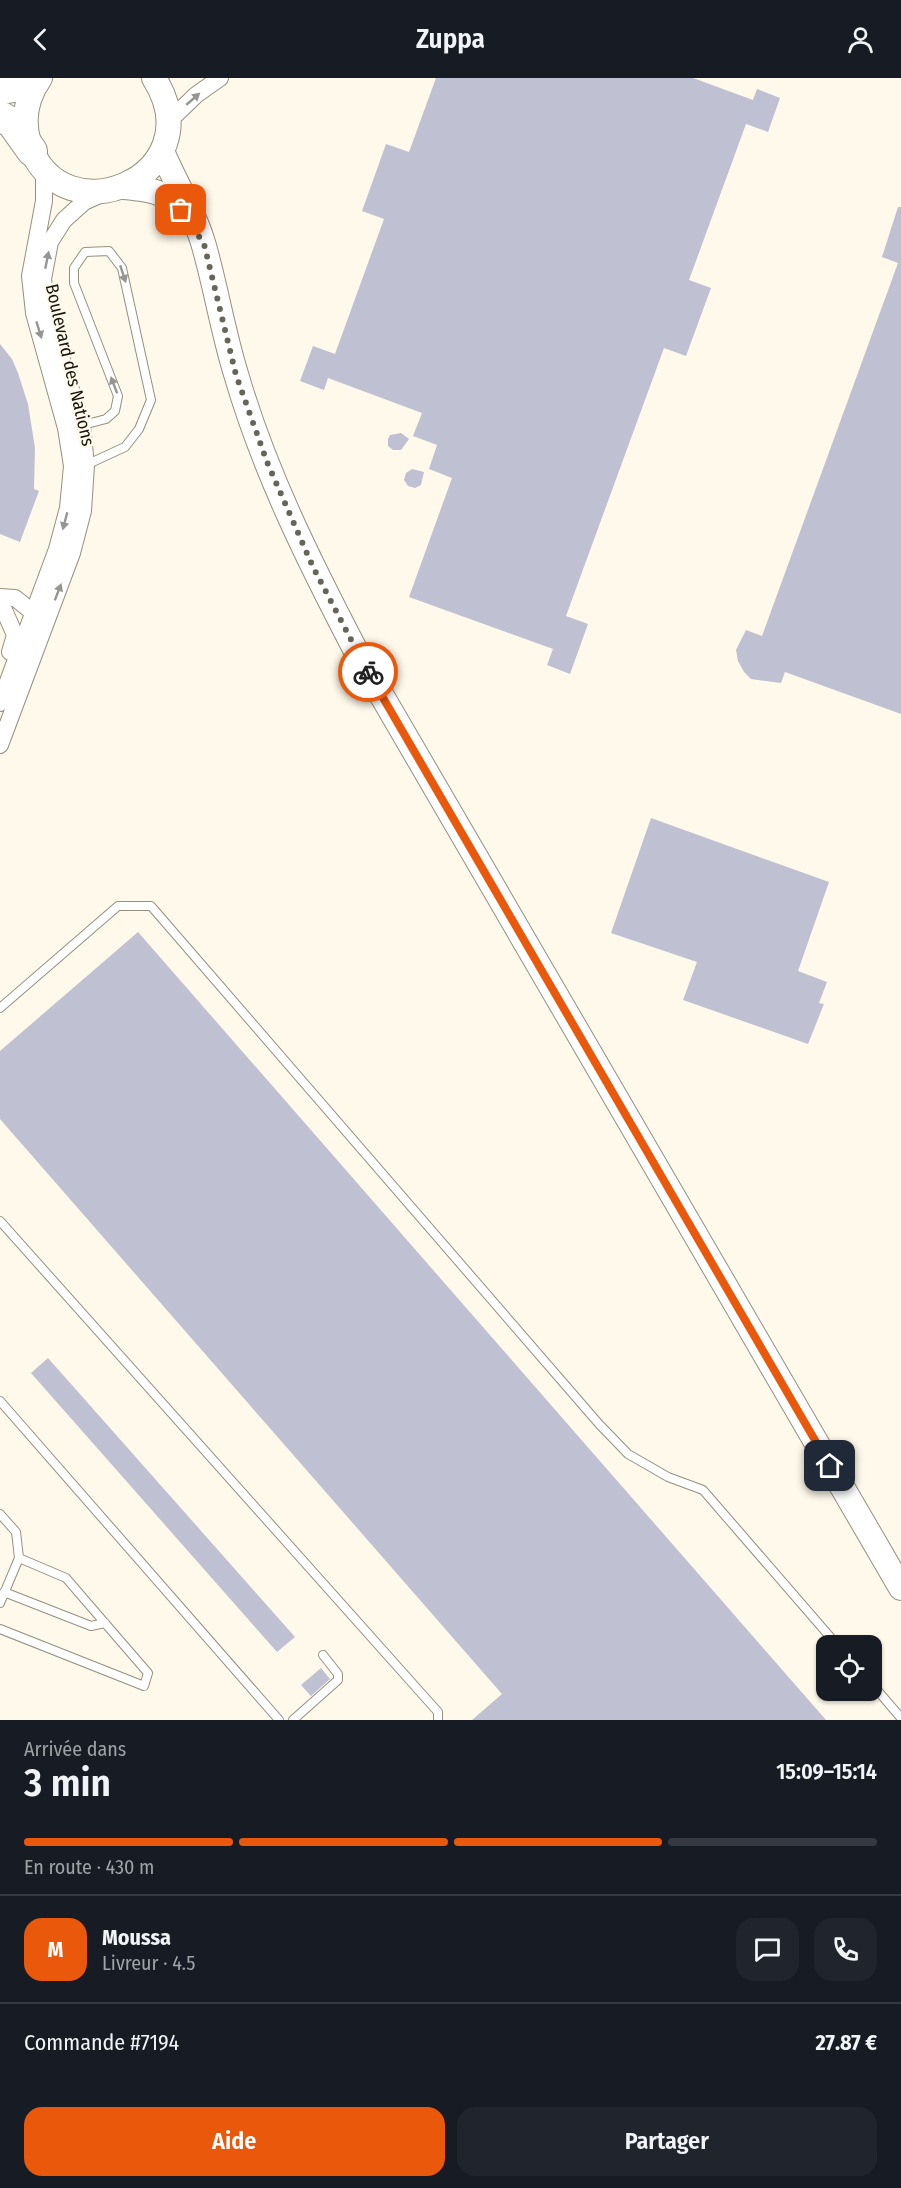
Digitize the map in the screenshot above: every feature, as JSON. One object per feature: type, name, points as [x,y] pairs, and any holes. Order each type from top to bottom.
[{"type":"highway","points":[[0,89],[15,87],[34,78]]},
{"type":"highway","points":[[0,116],[12,123],[38,160]]},
{"type":"street","points":[[40,78],[27,103],[25,119],[27,135],[38,160],[57,180],[73,188],[89,192],[115,189],[156,191],[172,200],[189,220],[204,244]]},
{"type":"street","points":[[115,189],[140,178],[162,151],[168,122],[167,105],[154,78]]},
{"type":"street","points":[[168,122],[196,95],[220,78]]},
{"type":"street","points":[[162,151],[204,244],[236,375],[267,462],[313,567],[357,653],[901,1588]]},
{"type":"street","name":"Boulevard des Nations","points":[[1,742],[72,553],[83,511],[86,465],[34,313],[30,276],[44,201],[38,160]]},
{"type":"street","name":"Boulevard des Nations","points":[[0,703],[57,549],[68,508],[74,427],[47,310],[43,279],[50,242],[64,220],[84,202],[115,189]]},
{"type":"street","points":[[0,597],[15,598],[41,619],[11,697],[1,742]]},
{"type":"street","points":[[0,607],[4,610],[15,635],[0,686]]},
{"type":"lane","points":[[74,427],[106,419],[115,411],[118,396],[74,283],[74,268],[85,252],[109,251],[122,268],[151,400],[139,429],[125,447],[86,465]]},
{"type":"lane","points":[[0,1008],[118,906],[150,906],[599,1424],[628,1454],[668,1478],[703,1490],[828,1635]]},
{"type":"lane","points":[[0,1221],[438,1712],[438,1720]]},
{"type":"lane","points":[[0,1401],[279,1720]]},
{"type":"lane","points":[[0,1514],[16,1532],[19,1558],[0,1603]]},
{"type":"lane","points":[[0,1629],[144,1686],[148,1673],[66,1578],[19,1558]]},
{"type":"lane","points":[[4,1592],[91,1626],[105,1623]]},
{"type":"lane","points":[[293,1720],[338,1680],[338,1674],[323,1655]]},
{"type":"lane","points":[[882,1696],[901,1718]]},
{"type":"building","points":[[436,78],[693,78],[753,100],[757,89],[780,98],[768,132],[746,124],[689,280],[711,288],[686,356],[664,348],[566,616],[588,624],[570,674],[547,665],[553,649],[409,597],[452,478],[429,469],[437,445],[413,436],[422,413],[328,378],[324,390],[300,381],[313,346],[335,354],[384,219],[362,211],[386,144],[409,152]]},
{"type":"building","points":[[898,207],[901,207],[901,714],[785,672],[781,683],[751,679],[738,661],[736,650],[746,630],[762,636],[898,263],[882,257]]},
{"type":"building","points":[[0,344],[12,359],[18,373],[28,404],[35,448],[34,489],[39,491],[20,542],[0,534]]},
{"type":"building","points":[[401,433],[409,439],[401,450],[393,450],[388,446],[388,439],[390,435]]},
{"type":"building","points":[[412,469],[424,472],[421,485],[415,488],[408,486],[404,480],[406,473]]},
{"type":"building","points":[[651,818],[829,882],[798,971],[827,982],[819,1003],[824,1004],[808,1044],[683,1000],[697,962],[611,933]]},
{"type":"building","points":[[138,932],[826,1720],[472,1720],[502,1694],[0,1119],[0,1051]]},
{"type":"building","points":[[48,1358],[295,1637],[277,1652],[31,1373]]},
{"type":"building","points":[[321,1668],[330,1679],[311,1696],[301,1685]]},
{"type":"way so far","points":[[181,210],[204,244],[236,375],[267,462],[313,567],[368,672]]},
{"type":"route","points":[[368,672],[830,1466]]}]
